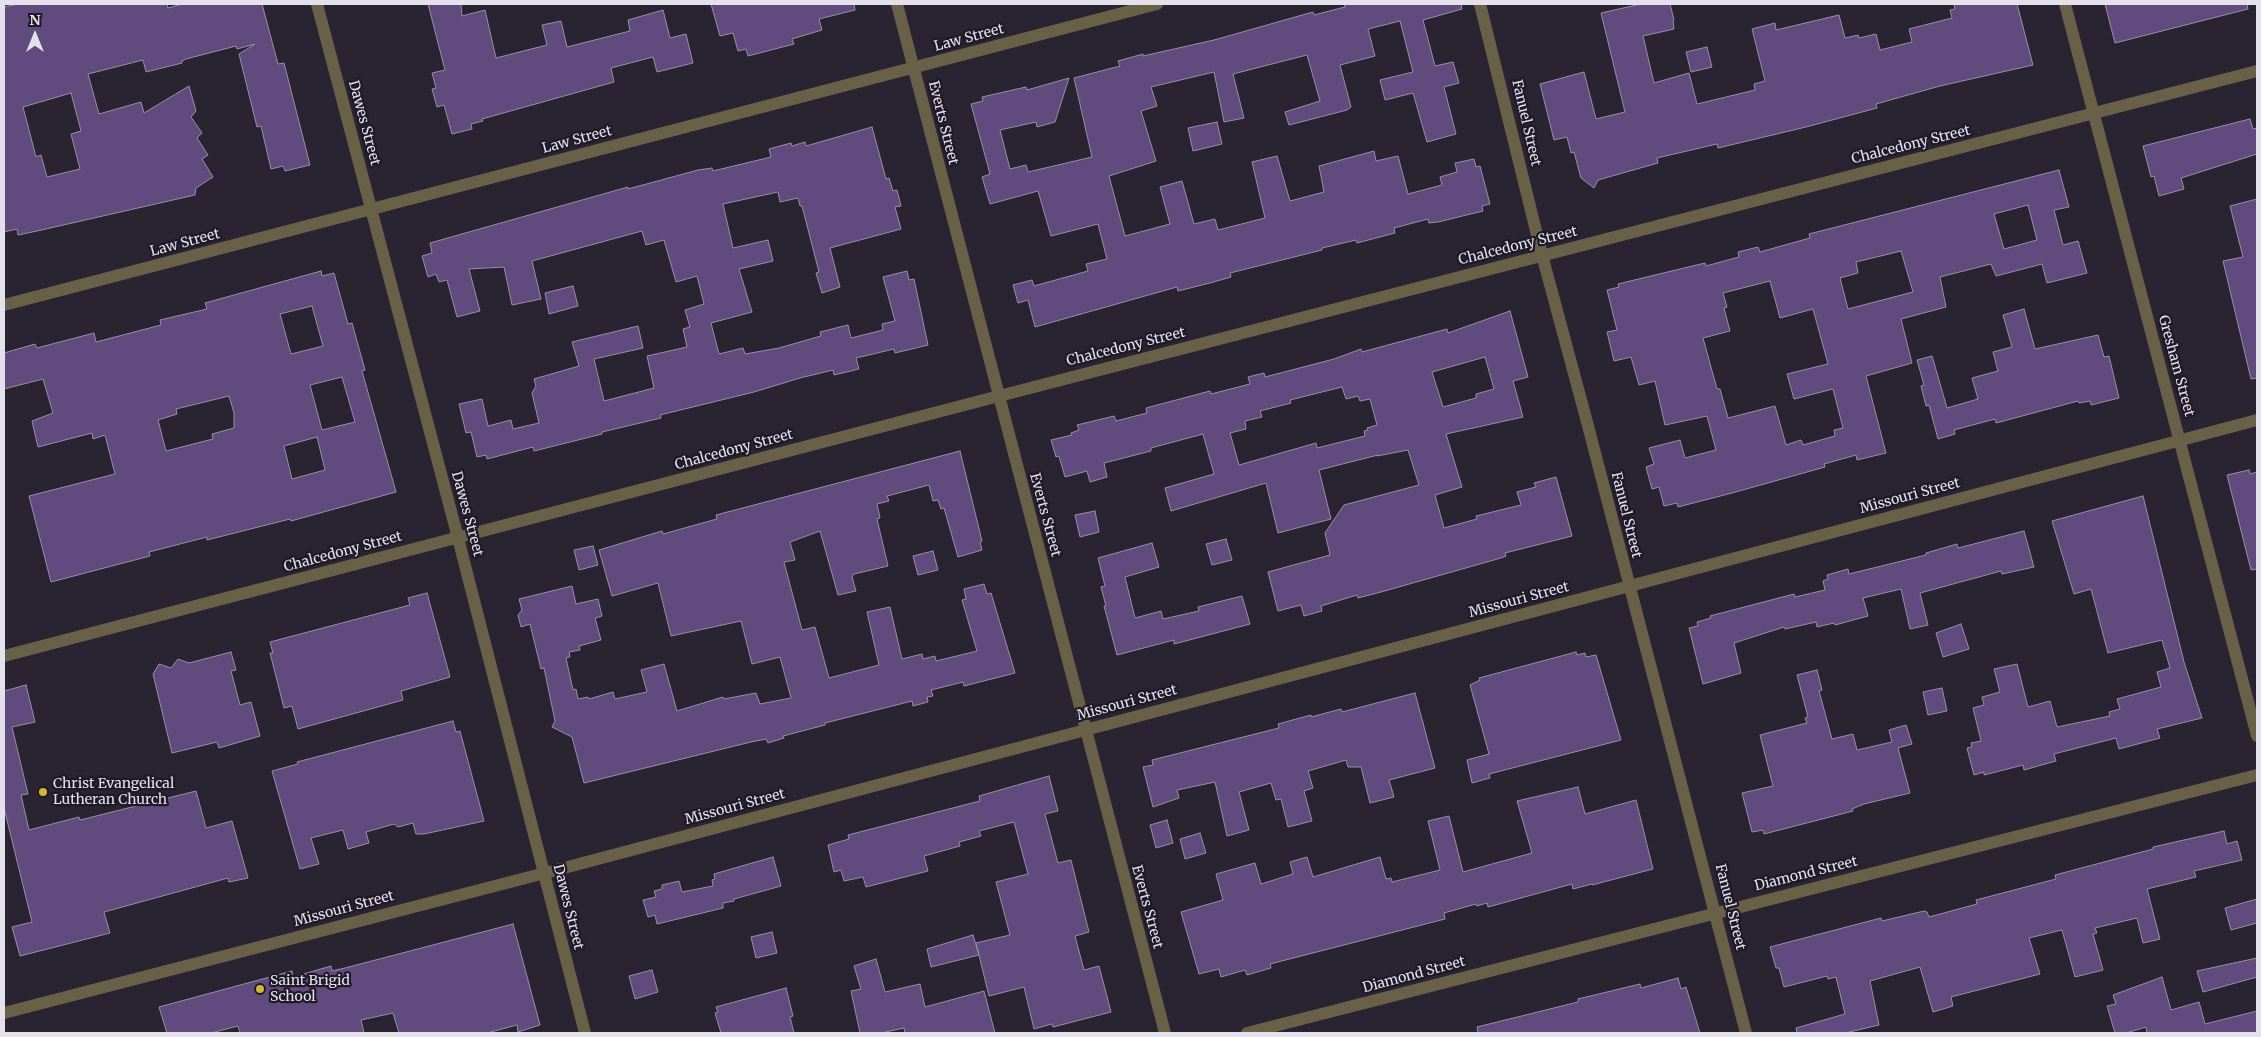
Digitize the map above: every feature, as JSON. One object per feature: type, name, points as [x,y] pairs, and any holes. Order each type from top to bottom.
[{"type":"street","name":"Dawes Street","points":[[317,4],[458,538],[585,1033]]},
{"type":"street","name":"Everts Street","points":[[896,4],[1165,1033]]},
{"type":"street","name":"Law Street","points":[[4,305],[1157,4]]},
{"type":"street","name":"Fanuel Street","points":[[1480,4],[1542,256],[1716,912],[1746,1033]]},
{"type":"street","name":"Gresham Street","points":[[2065,4],[2257,736]]},
{"type":"street","name":"Chalcedony Street","points":[[4,656],[999,396],[2257,71]]},
{"type":"street","name":"Missouri Street","points":[[4,1013],[545,873],[2257,420]]},
{"type":"street","name":"Diamond Street","points":[[1247,1033],[2257,775]]},
{"type":"building","points":[[18,4],[167,4],[168,8],[182,4],[262,4],[278,64],[284,63],[310,165],[285,171],[283,166],[271,169],[261,126],[257,127],[239,54],[255,44],[237,49],[236,46],[146,72],[143,60],[88,74],[99,114],[141,102],[144,113],[189,86],[196,111],[191,117],[202,133],[197,138],[208,155],[202,159],[213,177],[196,188],[195,195],[18,235],[17,229],[4,232],[4,7]],"holes":[[[71,93],[81,131],[71,134],[80,169],[47,177],[41,155],[36,157],[23,107]]]},
{"type":"building","points":[[428,4],[461,4],[462,16],[485,10],[496,58],[547,45],[542,25],[561,21],[567,47],[630,31],[628,20],[663,10],[670,38],[686,34],[693,63],[657,72],[653,57],[611,68],[614,82],[482,119],[483,121],[471,124],[472,129],[452,134],[444,105],[437,107],[432,89],[436,88],[432,73],[445,70]]},
{"type":"building","points":[[711,4],[854,4],[855,10],[819,19],[822,30],[792,39],[794,44],[748,56],[746,49],[738,51],[733,33],[720,36]]},
{"type":"building","points":[[1344,4],[1461,4],[1462,9],[1423,20],[1435,66],[1453,62],[1459,83],[1444,87],[1456,134],[1427,142],[1413,93],[1385,100],[1380,80],[1413,72],[1400,21],[1368,29],[1375,56],[1340,65],[1351,107],[1347,110],[1289,125],[1285,112],[1320,101],[1307,55],[1233,74],[1244,118],[1224,122],[1214,72],[1151,87],[1157,106],[1141,111],[1156,161],[1109,176],[1125,236],[1170,224],[1160,187],[1182,181],[1194,224],[1215,219],[1218,230],[1265,218],[1252,162],[1277,156],[1290,201],[1324,192],[1319,166],[1374,151],[1376,161],[1398,156],[1408,194],[1442,185],[1440,177],[1457,172],[1455,163],[1474,159],[1476,167],[1480,166],[1490,204],[1482,206],[1483,211],[1438,222],[1429,223],[1428,219],[1394,228],[1395,233],[1357,243],[1356,240],[1322,248],[1322,250],[1230,273],[1231,277],[1210,283],[1178,291],[1177,287],[1035,327],[1028,300],[1018,303],[1013,285],[1032,280],[1034,286],[1088,271],[1086,264],[1107,259],[1098,224],[1051,236],[1038,191],[990,204],[982,177],[990,174],[971,104],[983,101],[982,97],[1026,87],[1027,90],[1069,78],[1055,122],[1037,127],[1036,122],[1000,130],[1010,169],[1026,165],[1028,172],[1092,157],[1074,78],[1120,66],[1118,61],[1143,54],[1143,56],[1214,40],[1313,12],[1314,15],[1345,7]]},
{"type":"building","points":[[1641,4],[1670,4],[1674,20],[1674,29],[1643,36],[1654,83],[1689,73],[1697,104],[1755,90],[1754,84],[1765,81],[1752,29],[1775,23],[1776,30],[1839,15],[1845,38],[1858,35],[1859,38],[1876,34],[1880,50],[1912,42],[1909,29],[1952,18],[1950,10],[1955,9],[1954,4],[2017,4],[2033,65],[1940,86],[1876,104],[1877,108],[1806,127],[1718,148],[1717,144],[1657,158],[1658,163],[1598,180],[1594,188],[1581,178],[1574,152],[1571,153],[1567,137],[1554,140],[1540,84],[1584,72],[1596,119],[1625,112],[1601,13]]},
{"type":"building","points":[[2105,4],[2247,4],[2248,9],[2115,43]]},
{"type":"building","points":[[1707,47],[1712,67],[1691,72],[1686,52]]},
{"type":"building","points":[[2250,119],[2253,129],[2257,128],[2257,154],[2181,178],[2184,189],[2159,196],[2154,176],[2151,177],[2143,146]]},
{"type":"building","points":[[1217,122],[1222,144],[1193,151],[1188,128]]},
{"type":"building","points":[[872,127],[886,179],[889,178],[893,191],[897,190],[901,206],[895,207],[901,229],[830,248],[840,287],[822,293],[816,273],[819,272],[802,206],[800,206],[798,198],[780,202],[778,192],[723,204],[733,248],[768,240],[773,261],[739,269],[752,312],[711,323],[719,354],[743,348],[745,354],[779,348],[821,336],[820,332],[848,325],[851,338],[883,330],[882,324],[895,321],[883,277],[907,271],[909,280],[914,279],[928,345],[895,353],[894,349],[856,358],[859,369],[834,375],[833,370],[800,378],[754,392],[660,415],[661,418],[534,451],[533,447],[487,459],[486,455],[477,457],[471,432],[466,433],[459,404],[482,399],[488,426],[511,420],[513,429],[539,423],[532,393],[536,386],[534,379],[579,366],[572,342],[638,326],[643,348],[594,359],[604,401],[654,388],[647,356],[687,347],[683,329],[690,327],[685,310],[704,304],[697,276],[676,282],[664,240],[646,245],[642,231],[532,261],[541,299],[512,305],[504,267],[469,269],[480,311],[457,317],[447,280],[439,282],[436,274],[428,277],[422,256],[432,253],[430,243],[628,187],[628,189],[698,170],[712,168],[713,171],[771,157],[769,149],[791,143],[792,146],[805,142],[806,146]]},
{"type":"building","points":[[2059,170],[2069,207],[2054,210],[2063,245],[2078,241],[2087,273],[2047,283],[2042,264],[1996,276],[1991,264],[1940,277],[1946,307],[1901,319],[1912,363],[1866,376],[1886,453],[1857,460],[1856,455],[1824,464],[1825,467],[1732,493],[1678,507],[1677,503],[1664,506],[1659,487],[1652,489],[1646,467],[1654,464],[1649,448],[1680,440],[1685,458],[1716,450],[1707,416],[1665,425],[1655,381],[1639,385],[1631,357],[1614,361],[1607,332],[1617,330],[1607,290],[1619,287],[1618,284],[1705,263],[1706,266],[1739,257],[1738,252],[1758,247],[1760,252],[1810,238],[1809,234]],"holes":[[[2028,205],[2037,240],[2004,249],[1994,214]],[[1901,251],[1913,292],[1848,309],[1840,278],[1858,273],[1856,262]],[[1770,281],[1780,318],[1813,309],[1828,364],[1787,374],[1794,399],[1833,389],[1843,428],[1834,430],[1835,436],[1803,445],[1801,440],[1786,445],[1775,406],[1728,418],[1720,389],[1717,389],[1703,338],[1730,331],[1724,308],[1727,307],[1723,293]]]},
{"type":"building","points":[[2257,199],[2257,378],[2251,379],[2223,261],[2243,257],[2230,206]]},
{"type":"building","points":[[321,271],[322,276],[334,273],[348,324],[352,323],[365,370],[362,371],[396,492],[291,521],[290,519],[207,540],[207,537],[149,552],[150,556],[51,582],[29,496],[115,474],[105,435],[93,439],[92,433],[38,447],[32,421],[53,413],[43,379],[4,389],[4,353],[35,344],[37,348],[94,333],[96,342],[161,325],[160,320],[207,309],[205,303]],"holes":[[[312,306],[323,346],[291,354],[280,314]],[[342,377],[355,422],[322,430],[310,385]],[[229,396],[234,413],[234,428],[212,434],[213,439],[166,451],[158,420],[177,414],[176,409]],[[317,437],[325,470],[292,479],[284,446]]]},
{"type":"building","points":[[573,286],[578,306],[549,314],[545,293]]},
{"type":"building","points":[[2024,309],[2035,349],[2098,335],[2104,357],[2109,356],[2119,398],[2091,405],[2090,401],[2079,403],[2078,401],[1996,423],[1995,419],[1954,430],[1955,434],[1938,439],[1929,405],[1926,406],[1921,386],[1924,385],[1917,360],[1932,356],[1947,408],[1978,399],[1972,378],[1998,371],[1993,352],[2012,347],[2003,315]]},
{"type":"building","points":[[1510,311],[1528,377],[1513,381],[1523,417],[1446,434],[1462,487],[1435,495],[1444,528],[1477,519],[1476,516],[1521,505],[1517,492],[1536,487],[1534,483],[1556,477],[1572,536],[1505,553],[1506,556],[1501,558],[1381,592],[1358,598],[1357,595],[1321,606],[1322,611],[1304,616],[1301,605],[1278,611],[1268,572],[1330,555],[1325,533],[1344,505],[1419,485],[1408,450],[1378,455],[1319,470],[1331,519],[1278,533],[1266,483],[1171,511],[1165,488],[1214,474],[1203,434],[1151,448],[1151,451],[1104,463],[1107,477],[1090,482],[1087,471],[1065,477],[1059,456],[1056,457],[1051,440],[1072,435],[1071,433],[1079,430],[1077,425],[1114,416],[1116,421],[1147,413],[1146,408],[1210,391],[1211,394],[1250,384],[1248,377],[1264,373],[1265,377],[1334,359],[1361,349],[1362,352],[1447,329],[1448,333]],"holes":[[[1485,357],[1494,389],[1476,394],[1476,398],[1443,407],[1432,372]],[[1342,387],[1346,399],[1358,396],[1360,401],[1370,399],[1377,425],[1367,428],[1368,430],[1364,431],[1365,436],[1317,448],[1316,443],[1239,465],[1230,433],[1246,429],[1245,421],[1262,417],[1260,411],[1291,403],[1290,400]]]},
{"type":"building","points":[[960,451],[982,541],[980,542],[982,550],[958,557],[944,508],[941,509],[938,500],[933,501],[929,485],[887,496],[889,501],[877,504],[880,518],[877,519],[888,566],[854,574],[852,577],[856,591],[838,595],[820,531],[790,542],[795,560],[784,562],[802,630],[815,627],[829,678],[879,665],[867,612],[890,607],[902,659],[922,654],[923,659],[935,656],[936,661],[977,651],[962,600],[966,599],[964,589],[984,584],[987,594],[991,593],[1015,673],[964,686],[963,682],[931,690],[933,696],[927,697],[928,702],[913,706],[912,701],[825,723],[825,725],[783,736],[784,738],[768,743],[766,739],[751,742],[584,783],[572,737],[552,727],[555,721],[544,668],[541,669],[530,624],[521,627],[518,615],[522,610],[519,599],[572,586],[576,604],[598,599],[602,616],[595,618],[601,640],[579,646],[580,650],[569,652],[570,657],[566,658],[573,690],[576,689],[578,699],[588,697],[589,699],[613,692],[615,699],[647,692],[641,670],[664,664],[677,711],[723,697],[724,699],[756,693],[760,704],[791,698],[780,657],[752,664],[741,621],[671,636],[658,583],[612,596],[599,550],[662,531],[663,534],[717,519],[716,515]]},
{"type":"building","points":[[2249,470],[2250,474],[2257,472],[2257,569],[2251,570],[2227,475]]},
{"type":"building","points":[[2143,496],[2184,662],[2202,718],[2157,729],[2160,738],[2119,749],[2116,738],[2054,754],[2056,761],[2024,770],[2023,765],[1984,775],[1984,772],[1974,775],[1967,748],[1972,747],[1971,743],[1981,741],[1973,708],[1984,705],[1982,697],[2000,692],[1994,669],[2017,664],[2028,707],[2050,701],[2057,727],[2110,716],[2109,712],[2120,709],[2117,699],[2161,687],[2157,672],[2170,668],[2162,640],[2108,653],[2091,589],[2074,594],[2052,521]]},
{"type":"building","points":[[1095,511],[1099,532],[1080,537],[1075,515]]},
{"type":"building","points":[[2024,531],[2034,567],[2002,574],[2001,571],[1920,593],[1928,625],[1910,629],[1901,589],[1863,598],[1868,616],[1835,625],[1834,623],[1817,627],[1816,622],[1785,629],[1784,627],[1734,643],[1741,673],[1703,684],[1689,628],[1698,626],[1697,622],[1711,618],[1710,616],[1794,594],[1795,597],[1825,590],[1823,581],[1828,579],[1827,575],[1848,569],[1849,574],[1926,555],[1926,553],[1957,544],[1958,548]]},
{"type":"building","points":[[1226,539],[1232,560],[1212,565],[1206,544]]},
{"type":"building","points":[[1152,543],[1159,567],[1125,577],[1135,618],[1161,611],[1163,619],[1199,611],[1198,607],[1242,596],[1250,624],[1174,644],[1174,640],[1117,655],[1104,606],[1106,606],[1101,587],[1105,586],[1098,558]]},
{"type":"building","points":[[593,546],[598,565],[579,570],[574,550]]},
{"type":"building","points":[[933,551],[938,570],[918,575],[913,556]]},
{"type":"building","points":[[427,593],[450,677],[401,691],[403,700],[298,729],[292,706],[284,708],[270,653],[273,653],[270,642],[410,605],[408,598]]},
{"type":"building","points":[[1961,624],[1969,649],[1943,657],[1936,633]]},
{"type":"building","points":[[231,652],[236,670],[231,671],[240,705],[251,702],[260,736],[219,748],[217,742],[172,753],[153,674],[159,664],[171,668],[178,659],[189,663]]},
{"type":"building","points":[[1576,652],[1577,655],[1585,653],[1586,657],[1596,655],[1621,740],[1489,774],[1490,778],[1472,783],[1467,760],[1489,754],[1470,685],[1480,680],[1479,678]]},
{"type":"building","points":[[1817,670],[1822,690],[1819,691],[1832,739],[1853,734],[1857,750],[1892,742],[1889,730],[1906,725],[1912,744],[1898,748],[1910,793],[1864,804],[1852,809],[1853,811],[1764,834],[1763,830],[1752,832],[1742,793],[1773,786],[1760,735],[1807,723],[1805,718],[1808,717],[1797,675]]},
{"type":"building","points":[[26,685],[35,722],[12,727],[28,794],[21,795],[29,830],[79,817],[80,820],[196,791],[206,828],[232,821],[248,878],[229,882],[228,878],[104,912],[110,933],[20,956],[12,927],[32,922],[4,808],[4,691]]},
{"type":"building","points":[[1942,688],[1947,711],[1928,715],[1923,692]]},
{"type":"building","points":[[1415,693],[1435,768],[1389,780],[1394,797],[1370,803],[1361,767],[1348,767],[1346,760],[1308,771],[1313,788],[1304,791],[1312,821],[1288,827],[1281,799],[1276,800],[1271,783],[1239,792],[1249,830],[1227,836],[1215,782],[1177,790],[1179,798],[1153,807],[1143,767],[1153,765],[1152,760],[1279,728],[1278,724],[1311,715],[1311,717],[1341,709],[1342,712]]},
{"type":"building","points":[[453,721],[456,732],[460,731],[484,821],[424,834],[416,834],[413,823],[398,827],[394,824],[366,832],[369,843],[348,849],[343,830],[311,838],[319,864],[300,869],[272,771],[298,764],[297,762]]},
{"type":"building","points":[[1049,776],[1058,811],[1045,814],[1058,863],[1071,860],[1089,932],[1075,936],[1084,970],[1099,966],[1111,1012],[1053,1027],[1052,1024],[1034,1029],[1024,987],[989,996],[976,943],[1010,935],[996,882],[1028,874],[1014,822],[979,831],[981,836],[959,842],[960,846],[924,856],[928,871],[866,887],[863,877],[844,881],[841,870],[834,872],[828,845],[849,839],[848,835],[980,801],[979,796]]},
{"type":"building","points":[[1578,787],[1585,814],[1636,800],[1653,869],[1573,889],[1572,884],[1488,907],[1487,903],[1477,906],[1476,904],[1444,913],[1445,919],[1270,964],[1271,968],[1247,975],[1245,970],[1221,977],[1219,969],[1199,974],[1181,912],[1223,900],[1216,874],[1255,863],[1261,884],[1293,874],[1290,862],[1307,857],[1313,877],[1380,857],[1386,879],[1391,878],[1392,882],[1440,870],[1428,821],[1449,816],[1463,872],[1532,853],[1517,801]]},
{"type":"building","points":[[1167,820],[1173,843],[1156,848],[1150,825]]},
{"type":"building","points":[[2224,831],[2227,844],[2237,841],[2242,860],[2194,871],[2196,877],[2147,889],[2160,939],[2143,943],[2137,918],[2095,928],[2097,933],[2093,934],[2103,970],[2075,977],[2062,930],[2029,938],[2040,974],[1951,997],[1953,1006],[1933,1012],[1920,967],[1870,981],[1879,1025],[1845,1033],[1797,1033],[1796,1028],[1845,1014],[1836,977],[1828,979],[1827,976],[1784,987],[1779,968],[1776,968],[1770,947],[1881,918],[1882,921],[1924,911],[1927,912],[1929,917],[1977,904],[1976,900],[2056,879],[2055,875],[2153,849],[2153,847]]},
{"type":"building","points":[[1200,833],[1206,853],[1185,859],[1180,839]]},
{"type":"building","points":[[773,857],[781,886],[723,903],[723,908],[657,924],[655,915],[648,917],[643,900],[656,897],[654,891],[662,889],[662,885],[679,881],[682,892],[713,886],[714,874]]},
{"type":"building","points":[[2257,899],[2257,923],[2231,930],[2225,908]]},
{"type":"building","points":[[513,924],[540,1025],[518,1032],[517,1025],[487,1033],[399,1033],[393,1013],[361,1020],[364,1033],[240,1033],[238,1026],[211,1033],[167,1033],[159,1007],[292,971],[293,977],[331,966],[332,971]]},
{"type":"building","points":[[772,932],[777,953],[756,958],[751,937]]},
{"type":"building","points":[[973,935],[979,955],[931,967],[927,949]]},
{"type":"building","points":[[2257,958],[2257,977],[2203,992],[2197,971]]},
{"type":"building","points":[[876,959],[885,992],[920,984],[925,1007],[984,991],[995,1033],[905,1033],[904,1028],[881,1033],[860,1033],[851,991],[861,989],[854,966]]},
{"type":"building","points":[[652,970],[658,992],[635,999],[629,976]]},
{"type":"building","points":[[2162,977],[2171,1010],[2199,1002],[2205,1024],[2257,1011],[2257,1033],[2147,1033],[2146,1027],[2126,1033],[2115,1033],[2107,1006],[2116,1004],[2113,995]]},
{"type":"building","points":[[1678,978],[1681,989],[1686,987],[1700,1033],[1478,1033],[1477,1027],[1578,1002],[1578,999],[1640,984],[1641,988]]},
{"type":"building","points":[[786,988],[793,1016],[790,1017],[794,1033],[721,1033],[715,1013],[718,1012],[716,1007]]},
{"type":"place","name":"Christ Evangelical Lutheran Church","points":[[43,792]]},
{"type":"place","name":"Saint Brigid School","points":[[260,989]]}]
